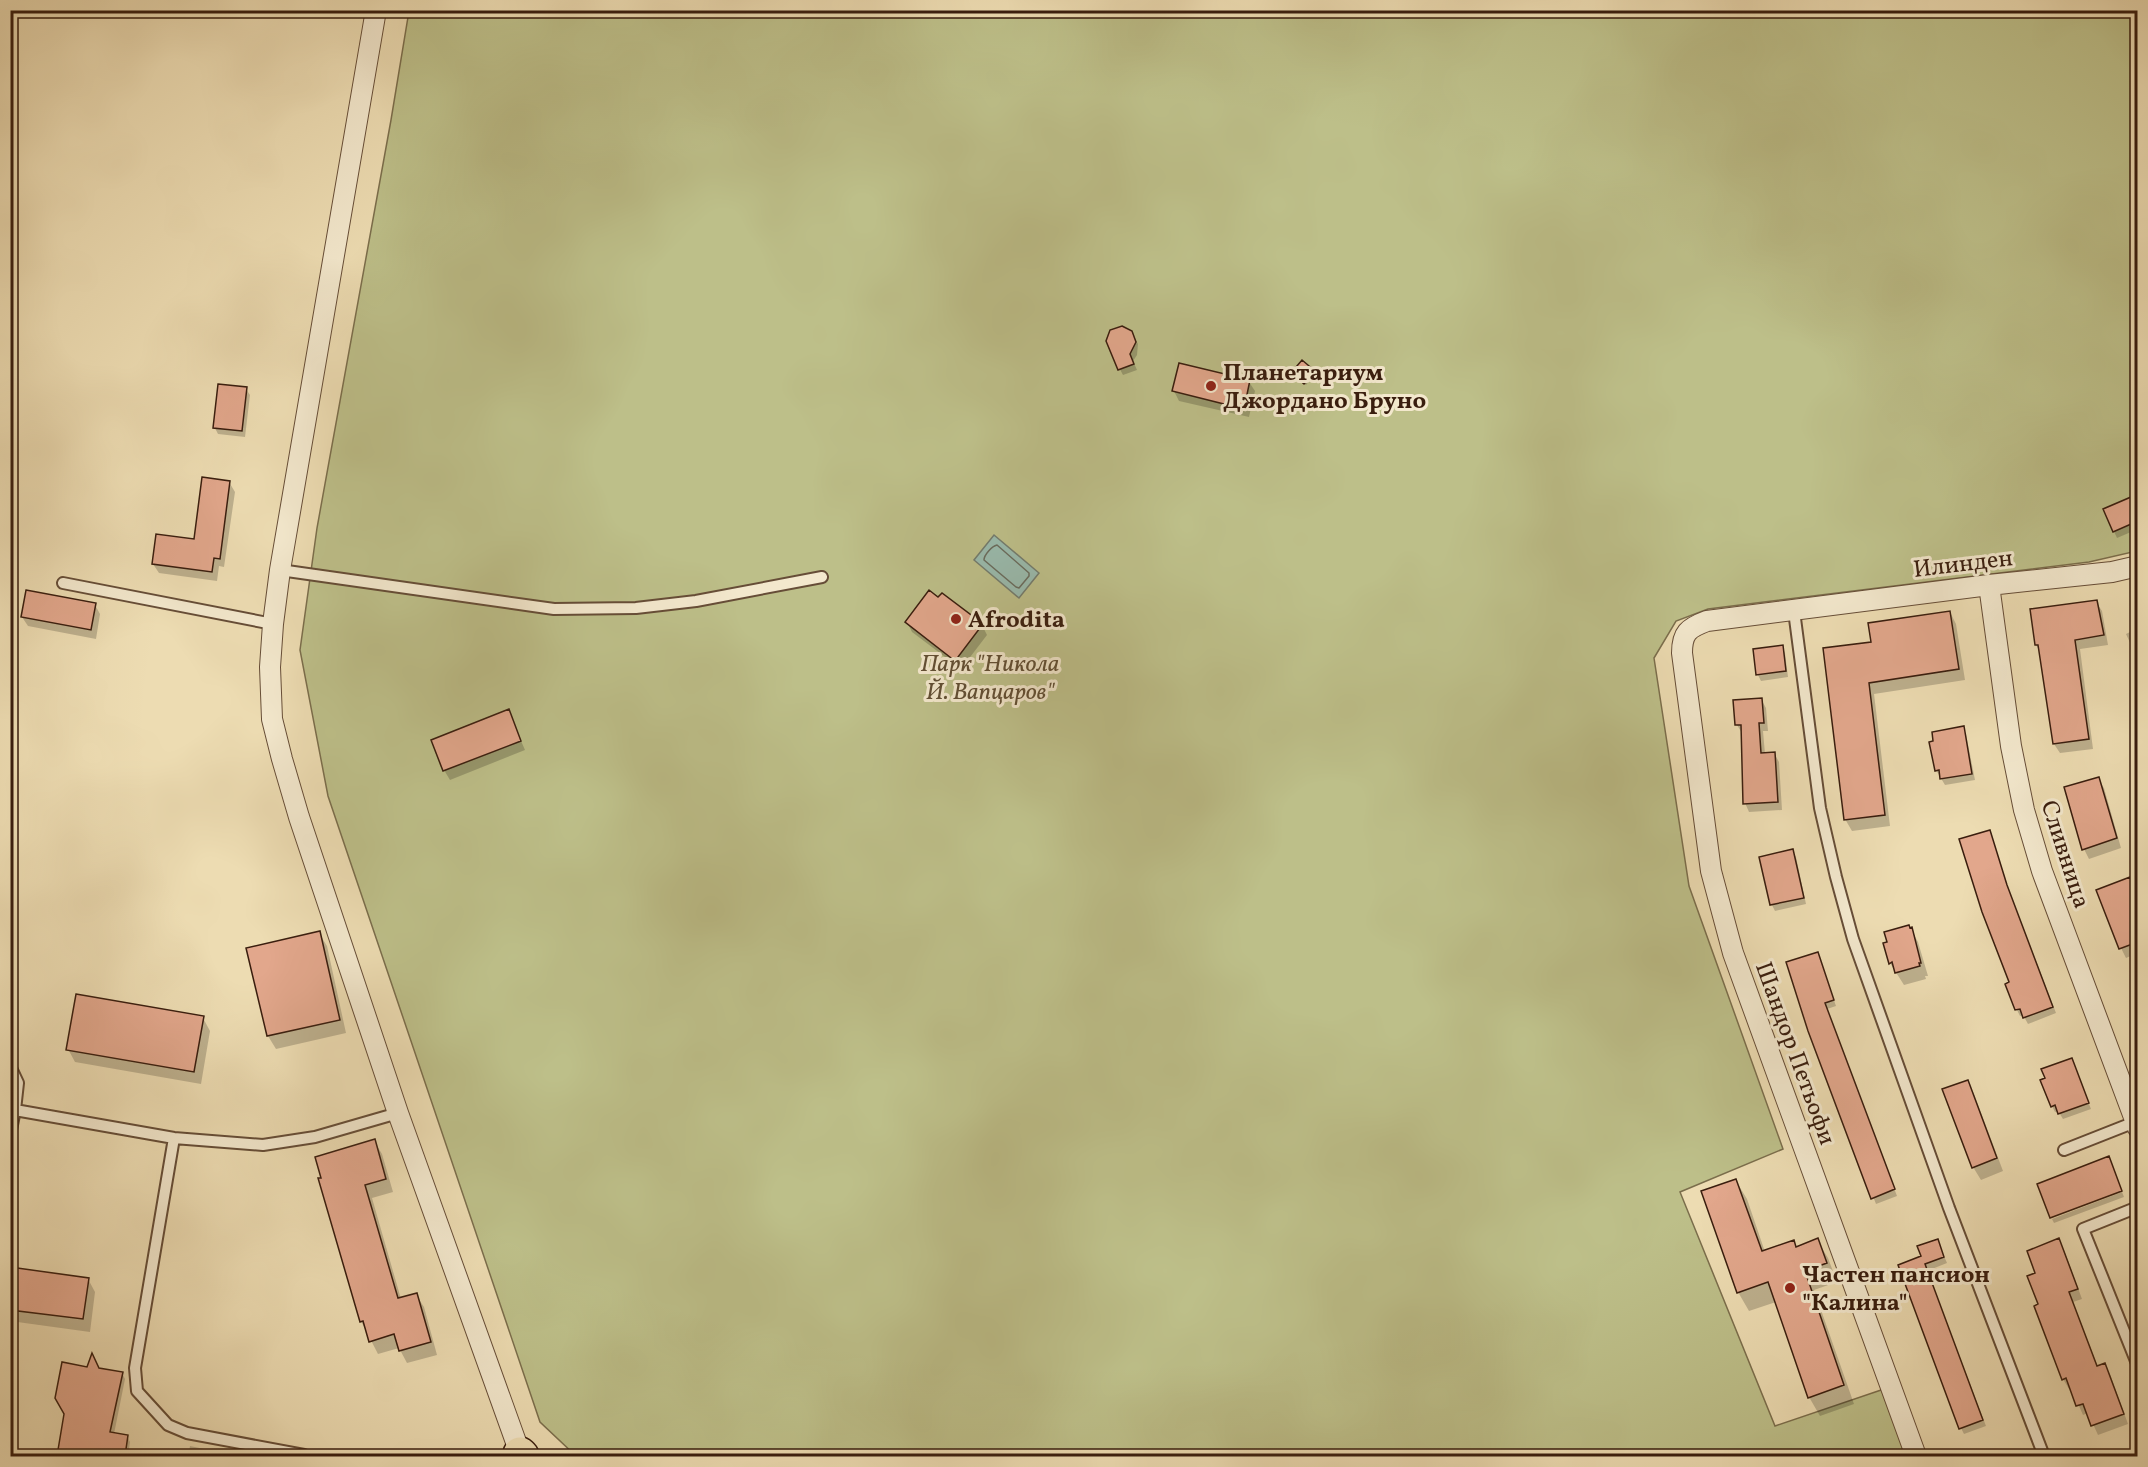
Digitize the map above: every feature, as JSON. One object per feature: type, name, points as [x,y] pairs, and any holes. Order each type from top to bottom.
[{"type":"street","points":[[376,10],[280,570],[270,667],[272,719],[299,817],[398,1113],[521,1456]]},
{"type":"street","name":"Илинден","points":[[1682,653],[1682,640],[1692,627],[1707,621],[1989,585],[2112,572],[2138,566]]},
{"type":"street","name":"Сливница","points":[[1989,585],[2011,746],[2024,810],[2042,871],[2136,1125]]},
{"type":"street","name":"Шандор Петьофи","points":[[1682,653],[1711,871],[1733,953],[1917,1456]]},
{"type":"lane","points":[[280,570],[554,609],[636,608],[686,602],[822,577]]},
{"type":"lane","points":[[63,583],[273,624]]},
{"type":"lane","points":[[1794,611],[1820,808],[1853,939],[1949,1208],[2044,1456]]},
{"type":"lane","points":[[10,1066],[18,1083],[10,1135]]},
{"type":"lane","points":[[15,1110],[174,1138],[263,1145],[315,1137],[398,1113]]},
{"type":"lane","points":[[2064,1150],[2136,1125]]},
{"type":"lane","points":[[174,1138],[135,1368],[137,1391],[168,1425],[187,1433],[304,1455]]},
{"type":"lane","points":[[2138,1207],[2083,1229],[2138,1366]]},
{"type":"green space","name":"Парк \"Никола Й. Вапцаров\"","points":[[409,11],[2137,11],[2137,551],[2089,562],[1708,609],[1676,621],[1654,658],[1689,886],[1783,1149],[1680,1192],[1775,1426],[1887,1388],[1910,1456],[576,1456],[540,1422],[328,796],[300,650],[317,528]]},
{"type":"water","points":[[994,535],[1039,573],[1019,598],[974,560]]},
{"type":"building","points":[[1122,326],[1132,331],[1136,342],[1130,354],[1134,364],[1118,370],[1106,341],[1110,330]]},
{"type":"building","points":[[1302,360],[1315,371],[1304,384],[1291,373]]},
{"type":"building","name":"Планетариум Джордано Бруно","points":[[1179,363],[1250,380],[1244,409],[1172,391]]},
{"type":"building","points":[[218,384],[247,387],[242,431],[213,428]]},
{"type":"building","points":[[202,477],[230,481],[220,559],[214,558],[212,572],[152,564],[156,534],[194,539]]},
{"type":"building","points":[[2138,494],[2138,521],[2113,532],[2103,509]]},
{"type":"building","points":[[26,590],[96,603],[91,630],[21,617]]},
{"type":"building","points":[[929,590],[938,597],[942,593],[983,624],[955,661],[905,622]]},
{"type":"building","points":[[2097,600],[2104,635],[2075,640],[2089,739],[2053,744],[2038,645],[2035,645],[2030,609]]},
{"type":"building","points":[[1950,611],[1959,669],[1869,683],[1885,815],[1844,820],[1823,648],[1871,642],[1868,623]]},
{"type":"building","points":[[1783,645],[1786,671],[1756,675],[1753,649]]},
{"type":"building","points":[[1762,698],[1764,723],[1759,723],[1761,753],[1775,752],[1778,802],[1743,804],[1741,725],[1735,725],[1733,700]]},
{"type":"building","points":[[509,709],[521,741],[443,771],[431,740]]},
{"type":"building","points":[[1964,726],[1972,774],[1940,779],[1939,770],[1935,771],[1929,742],[1933,741],[1932,732]]},
{"type":"building","points":[[2099,777],[2117,838],[2082,850],[2064,787]]},
{"type":"building","points":[[1990,830],[2007,885],[2053,1007],[2023,1018],[2020,1009],[2015,1010],[2005,984],[2009,982],[1982,912],[1959,839]]},
{"type":"building","points":[[1793,849],[1804,898],[1770,905],[1759,857]]},
{"type":"building","points":[[2130,877],[2138,897],[2138,942],[2119,949],[2096,890]]},
{"type":"building","points":[[1909,925],[1910,928],[1912,927],[1921,963],[1919,963],[1920,966],[1895,973],[1892,962],[1889,964],[1883,943],[1887,942],[1884,932]]},
{"type":"building","points":[[320,931],[340,1020],[267,1036],[246,948]]},
{"type":"building","points":[[1818,952],[1834,1000],[1825,1003],[1895,1189],[1871,1199],[1808,1031],[1786,962]]},
{"type":"building","points":[[76,994],[204,1016],[194,1072],[66,1050]]},
{"type":"building","points":[[2072,1058],[2089,1103],[2058,1114],[2055,1105],[2051,1107],[2040,1080],[2045,1078],[2041,1069]]},
{"type":"building","points":[[1968,1080],[1997,1158],[1972,1168],[1942,1089]]},
{"type":"building","points":[[375,1139],[386,1179],[365,1185],[398,1298],[417,1293],[431,1342],[399,1351],[394,1334],[369,1342],[363,1321],[360,1322],[318,1178],[321,1178],[315,1157]]},
{"type":"building","points":[[2109,1156],[2122,1191],[2050,1218],[2037,1184]]},
{"type":"building","name":"Частен пансион \"Калина\"","points":[[1736,1179],[1762,1251],[1794,1240],[1796,1247],[1818,1238],[1827,1263],[1805,1271],[1844,1385],[1808,1398],[1768,1282],[1737,1293],[1701,1191]]},
{"type":"building","points":[[2059,1238],[2078,1289],[2069,1292],[2097,1366],[2105,1363],[2124,1414],[2091,1426],[2083,1404],[2076,1406],[2066,1378],[2062,1380],[2034,1306],[2038,1304],[2027,1276],[2035,1273],[2027,1251]]},
{"type":"building","points":[[1938,1239],[1944,1257],[1925,1264],[1983,1420],[1959,1429],[1898,1265],[1921,1256],[1917,1246]]},
{"type":"building","points":[[10,1267],[89,1278],[83,1319],[10,1310]]},
{"type":"building","points":[[92,1353],[99,1368],[123,1372],[110,1432],[128,1435],[125,1456],[57,1456],[64,1414],[55,1398],[62,1362],[87,1367]]},
{"type":"place","name":"Планетариум Джордано Бруно","points":[[1211,386]]},
{"type":"place","name":"Afrodita","points":[[956,619]]},
{"type":"place","name":"Частен пансион \"Калина\"","points":[[1790,1288]]}]
